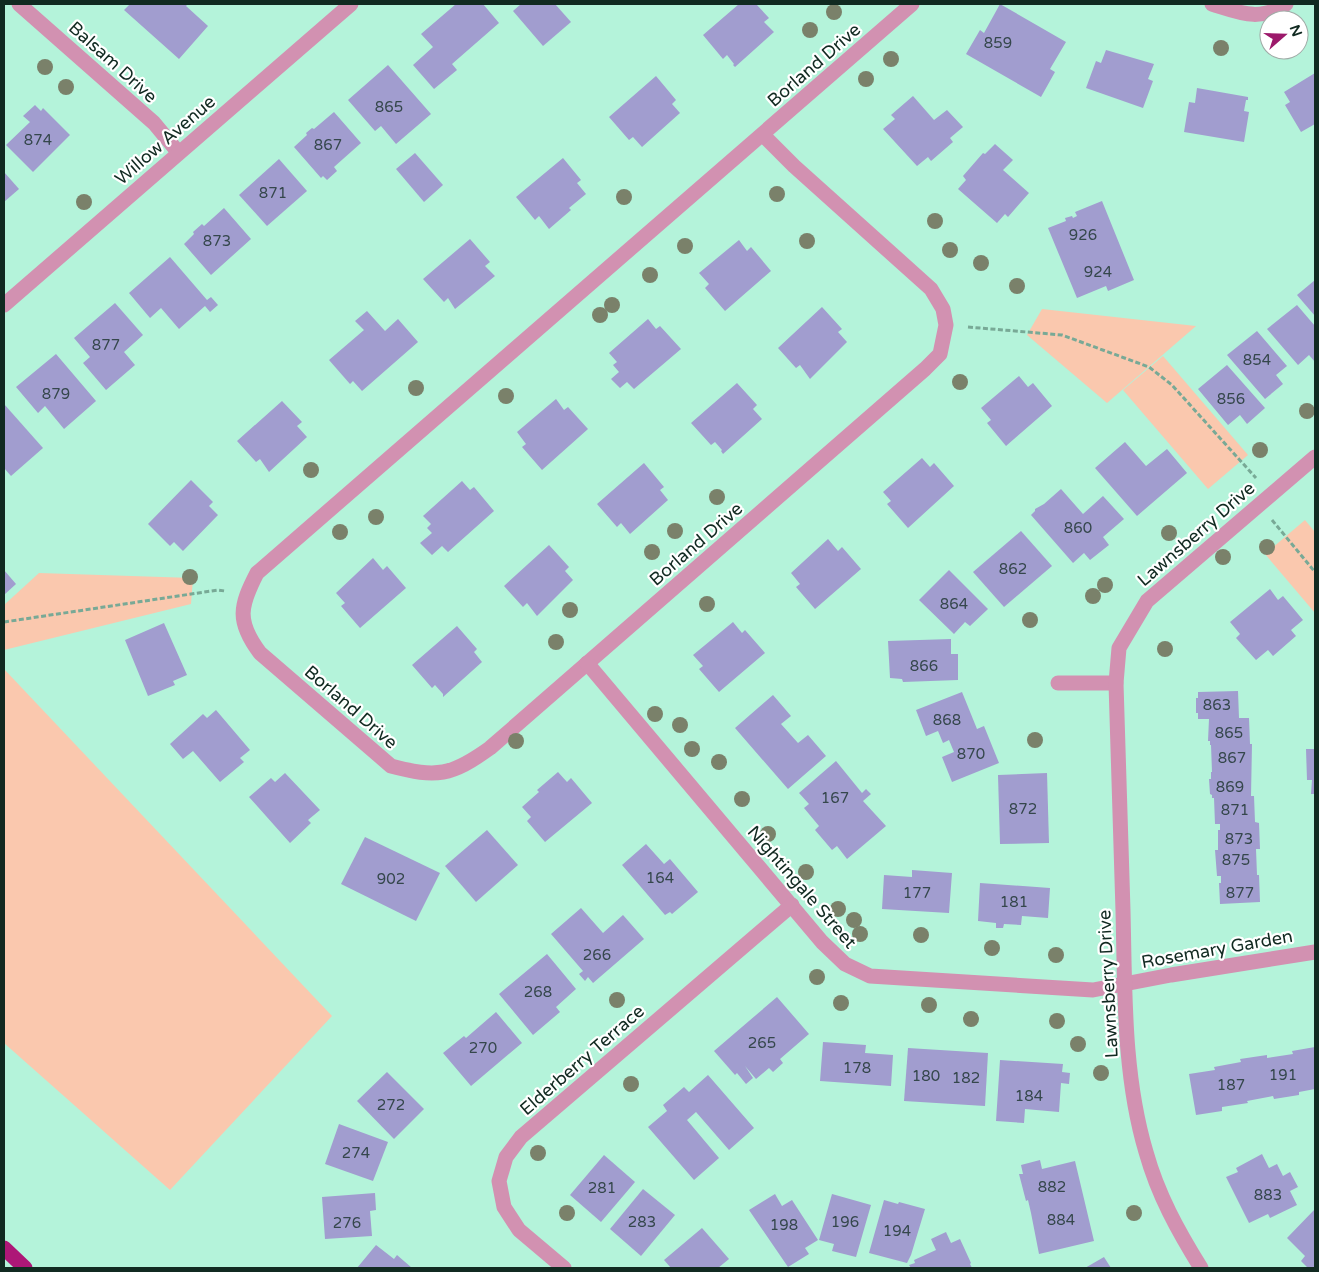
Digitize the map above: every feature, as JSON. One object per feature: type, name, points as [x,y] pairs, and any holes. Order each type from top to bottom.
[{"type":"highway","points":[[4,1248],[25,1268]]},
{"type":"highway","points":[[4,1261],[12,1268]]},
{"type":"street","name":"Balsam Drive","points":[[18,4],[154,123],[178,152]]},
{"type":"street","name":"Willow Avenue","points":[[4,306],[178,152],[351,4]]},
{"type":"street","name":"Borland Drive","points":[[763,135],[794,166],[931,289],[943,309],[946,325],[940,354],[490,748],[469,763],[444,773],[418,773],[391,766],[260,653],[248,637],[242,617],[245,596],[258,573],[912,4]]},
{"type":"street","points":[[1212,4],[1242,14],[1254,15],[1265,14],[1286,4]]},
{"type":"street","name":"Lawnsberry Drive","points":[[1201,1268],[1177,1230],[1160,1193],[1146,1152],[1133,1094],[1127,1037],[1125,985],[1116,683],[1119,648],[1147,601],[1315,457]]},
{"type":"street","name":"Nightingale Street","points":[[587,663],[822,942],[845,964],[870,976],[1092,990],[1125,985]]},
{"type":"street","points":[[1058,683],[1116,683]]},
{"type":"street","name":"Elderberry Terrace","points":[[564,1268],[518,1230],[504,1207],[499,1181],[506,1157],[520,1137],[792,905]]},
{"type":"street","name":"Rosemary Garden","points":[[1125,985],[1170,975],[1315,952]]},
{"type":"path","points":[[946,325],[1062,336],[1149,367],[1172,386],[1257,478]]},
{"type":"path","points":[[1271,518],[1315,572]]},
{"type":"path","points":[[4,622],[218,590],[245,596]]},
{"type":"shaded area","points":[[1042,309],[1196,326],[1107,403],[1027,335]]},
{"type":"shaded area","points":[[1163,356],[1248,455],[1208,489],[1123,390]]},
{"type":"shaded area","points":[[1305,520],[1315,532],[1315,613],[1265,554]]},
{"type":"shaded area","points":[[39,573],[193,578],[191,604],[4,650],[4,605]]},
{"type":"shaded area","points":[[4,669],[332,1016],[170,1190],[4,1043]]},
{"type":"building","points":[[130,4],[188,4],[186,6],[208,26],[179,59],[124,10]]},
{"type":"building","points":[[456,4],[483,4],[499,23],[452,64],[457,70],[434,89],[413,65],[433,47],[421,34]]},
{"type":"building","points":[[521,4],[555,4],[571,22],[543,46],[513,11]]},
{"type":"building","points":[[739,4],[756,4],[769,18],[764,22],[774,32],[735,67],[727,55],[723,59],[703,35]]},
{"type":"building","points":[[1000,4],[1066,42],[1050,69],[1055,72],[1041,97],[966,54],[980,30],[984,33]]},
{"type":"building","points":[[1106,50],[1154,64],[1148,79],[1153,81],[1143,108],[1086,88],[1096,61],[1101,63]]},
{"type":"building","points":[[388,65],[431,114],[396,144],[381,126],[375,131],[348,100]]},
{"type":"building","points":[[1315,73],[1315,124],[1301,132],[1285,105],[1290,102],[1284,92]]},
{"type":"building","points":[[656,76],[676,100],[672,104],[680,113],[642,147],[633,137],[629,140],[609,117]]},
{"type":"building","points":[[1197,88],[1248,97],[1244,111],[1249,112],[1244,142],[1184,132],[1189,102],[1195,103]]},
{"type":"building","points":[[913,96],[934,120],[947,110],[963,127],[950,138],[953,142],[931,161],[928,157],[917,166],[883,129],[895,119],[891,115]]},
{"type":"building","points":[[35,105],[41,111],[43,108],[70,135],[33,172],[6,145],[30,122],[23,116]]},
{"type":"building","points":[[334,112],[361,143],[334,167],[337,171],[327,180],[323,176],[321,178],[294,147],[307,135],[306,133],[312,128],[314,129]]},
{"type":"building","points":[[995,144],[1013,160],[1003,170],[1029,193],[1008,217],[1005,214],[997,223],[958,189],[966,180],[963,176],[983,153],[985,154]]},
{"type":"building","points":[[415,153],[443,185],[424,202],[396,169]]},
{"type":"building","points":[[563,158],[581,180],[577,183],[586,194],[569,208],[571,210],[549,229],[539,216],[535,220],[516,197]]},
{"type":"building","points":[[279,159],[307,191],[267,226],[239,195]]},
{"type":"building","points":[[4,172],[19,189],[4,202]]},
{"type":"building","points":[[1102,201],[1134,280],[1108,291],[1106,286],[1077,298],[1048,228],[1066,221],[1065,218],[1077,216],[1075,212]]},
{"type":"building","points":[[224,208],[251,239],[211,275],[184,244],[194,234],[193,232],[202,224],[204,226]]},
{"type":"building","points":[[470,239],[490,262],[485,266],[495,276],[455,309],[448,298],[444,302],[423,279]]},
{"type":"building","points":[[739,240],[747,251],[751,247],[771,271],[725,311],[705,288],[709,284],[699,273]]},
{"type":"building","points":[[170,257],[207,300],[211,297],[218,305],[210,312],[205,306],[179,329],[161,308],[150,318],[129,293]]},
{"type":"building","points":[[1315,280],[1315,316],[1297,295]]},
{"type":"building","points":[[115,303],[143,335],[124,352],[135,365],[106,390],[83,363],[90,357],[74,338]]},
{"type":"building","points":[[1297,305],[1315,326],[1315,362],[1309,355],[1298,365],[1267,329]]},
{"type":"building","points":[[822,307],[842,329],[838,332],[847,342],[810,379],[800,365],[796,368],[778,348]]},
{"type":"building","points":[[367,311],[385,331],[398,319],[418,342],[362,391],[353,381],[350,384],[329,360],[364,330],[355,321]]},
{"type":"building","points":[[648,319],[656,329],[660,326],[681,349],[634,389],[627,382],[620,388],[611,379],[619,372],[613,365],[617,362],[609,353]]},
{"type":"building","points":[[1257,331],[1287,366],[1276,375],[1283,384],[1265,399],[1227,355]]},
{"type":"building","points":[[56,354],[96,401],[64,429],[45,406],[38,413],[16,387]]},
{"type":"building","points":[[1227,365],[1265,408],[1247,424],[1240,415],[1228,425],[1198,389]]},
{"type":"building","points":[[1019,376],[1028,387],[1033,383],[1052,406],[1006,446],[987,423],[991,420],[981,408]]},
{"type":"building","points":[[737,383],[757,405],[753,409],[762,419],[723,454],[715,442],[711,445],[691,423]]},
{"type":"building","points":[[556,399],[564,410],[568,407],[588,429],[542,470],[522,447],[526,444],[517,432]]},
{"type":"building","points":[[282,401],[302,422],[297,426],[307,437],[269,472],[260,459],[256,462],[237,441]]},
{"type":"building","points":[[4,404],[43,448],[11,476],[4,468]]},
{"type":"building","points":[[1125,442],[1146,466],[1167,449],[1187,473],[1137,516],[1095,468]]},
{"type":"building","points":[[922,458],[930,467],[934,463],[954,486],[908,528],[887,504],[891,501],[883,492]]},
{"type":"building","points":[[644,463],[664,487],[660,490],[668,500],[630,534],[621,523],[617,527],[597,504]]},
{"type":"building","points":[[191,480],[213,502],[209,506],[218,515],[183,551],[174,542],[170,546],[148,524]]},
{"type":"building","points":[[462,481],[470,490],[474,487],[494,511],[448,552],[442,546],[432,555],[420,543],[432,533],[427,528],[431,524],[423,516]]},
{"type":"building","points":[[1061,489],[1083,514],[1103,496],[1124,519],[1103,537],[1109,545],[1090,560],[1084,553],[1073,563],[1031,515],[1035,509],[1044,504]]},
{"type":"building","points":[[1021,531],[1052,566],[1004,607],[973,572]]},
{"type":"building","points":[[828,539],[838,551],[842,547],[861,569],[815,609],[796,587],[800,584],[791,573]]},
{"type":"building","points":[[549,545],[569,567],[565,571],[573,580],[537,616],[527,603],[523,607],[504,586]]},
{"type":"building","points":[[373,558],[383,570],[387,566],[406,588],[360,628],[341,606],[345,603],[336,593]]},
{"type":"building","points":[[4,570],[16,584],[4,595]]},
{"type":"building","points":[[949,570],[988,609],[970,626],[965,622],[954,634],[919,600]]},
{"type":"building","points":[[1270,589],[1278,600],[1283,596],[1303,620],[1291,630],[1296,636],[1273,656],[1268,650],[1256,660],[1236,638],[1240,634],[1230,622]]},
{"type":"building","points":[[733,622],[742,633],[745,630],[765,653],[719,692],[699,669],[703,666],[693,655]]},
{"type":"building","points":[[164,623],[187,675],[173,681],[175,685],[148,696],[125,640]]},
{"type":"building","points":[[457,626],[477,649],[474,652],[482,662],[443,697],[443,694],[435,685],[432,688],[412,665]]},
{"type":"building","points":[[951,639],[951,654],[958,654],[958,680],[903,682],[902,679],[890,678],[888,641]]},
{"type":"building","points":[[1238,691],[1239,718],[1249,718],[1250,744],[1252,744],[1251,796],[1254,796],[1255,822],[1259,823],[1260,849],[1256,849],[1260,902],[1220,904],[1219,883],[1221,883],[1221,876],[1217,876],[1215,850],[1218,850],[1218,830],[1220,830],[1220,824],[1215,824],[1214,798],[1210,794],[1209,779],[1211,779],[1212,772],[1211,745],[1210,741],[1208,741],[1209,719],[1198,719],[1196,698],[1198,698],[1198,692]]},
{"type":"building","points":[[962,692],[977,729],[984,726],[999,763],[952,782],[942,757],[954,752],[949,740],[943,743],[938,731],[926,736],[916,710]]},
{"type":"building","points":[[773,695],[791,716],[781,724],[798,743],[808,735],[826,756],[788,789],[735,728]]},
{"type":"building","points":[[216,710],[250,750],[240,758],[244,762],[220,782],[193,751],[183,759],[170,744],[203,714],[207,718]]},
{"type":"building","points":[[1306,749],[1315,749],[1315,794],[1311,794],[1312,780],[1307,780]]},
{"type":"building","points":[[836,761],[862,793],[866,789],[871,794],[863,801],[886,826],[847,859],[837,846],[832,850],[815,830],[819,826],[804,808],[809,804],[799,793]]},
{"type":"building","points":[[558,772],[567,782],[571,778],[592,803],[545,842],[527,821],[531,817],[522,807],[539,792],[537,790]]},
{"type":"building","points":[[285,773],[320,810],[308,820],[311,823],[290,843],[249,797],[271,778],[275,782]]},
{"type":"building","points":[[1047,773],[1049,843],[1000,844],[998,775]]},
{"type":"building","points":[[487,830],[518,865],[476,902],[445,866]]},
{"type":"building","points":[[365,837],[440,873],[416,921],[341,884]]},
{"type":"building","points":[[646,844],[664,864],[670,859],[698,892],[672,914],[670,912],[665,915],[622,865]]},
{"type":"building","points":[[912,870],[952,873],[949,913],[882,909],[884,875],[912,877]]},
{"type":"building","points":[[980,883],[1050,888],[1048,918],[1022,916],[1021,925],[1004,924],[1003,928],[996,928],[996,923],[978,921]]},
{"type":"building","points":[[581,908],[603,933],[623,915],[644,939],[593,983],[588,977],[585,981],[579,974],[583,971],[551,934]]},
{"type":"building","points":[[547,954],[576,989],[556,1007],[560,1012],[533,1035],[499,994]]},
{"type":"building","points":[[777,997],[809,1034],[780,1059],[783,1063],[773,1072],[769,1068],[756,1079],[745,1066],[753,1078],[746,1084],[737,1073],[735,1075],[714,1051]]},
{"type":"building","points":[[496,1012],[522,1043],[471,1086],[443,1053],[464,1036],[466,1038]]},
{"type":"building","points":[[823,1042],[866,1045],[865,1053],[893,1055],[891,1086],[820,1081]]},
{"type":"building","points":[[1315,1047],[1315,1089],[1299,1092],[1299,1095],[1274,1099],[1273,1096],[1247,1101],[1248,1103],[1222,1107],[1222,1111],[1196,1115],[1189,1074],[1215,1070],[1214,1067],[1241,1062],[1240,1059],[1267,1055],[1267,1058],[1293,1054],[1292,1051]]},
{"type":"building","points":[[908,1048],[988,1053],[985,1106],[904,1101]]},
{"type":"building","points":[[1000,1060],[1063,1064],[1062,1072],[1070,1073],[1069,1084],[1061,1083],[1059,1112],[1025,1109],[1024,1123],[996,1121]]},
{"type":"building","points":[[387,1072],[424,1109],[394,1139],[357,1101]]},
{"type":"building","points":[[708,1075],[754,1128],[729,1150],[696,1112],[687,1120],[719,1158],[694,1180],[648,1127],[667,1111],[663,1105],[684,1087],[689,1092]]},
{"type":"building","points":[[339,1124],[388,1142],[373,1181],[325,1164]]},
{"type":"building","points":[[1262,1154],[1269,1168],[1277,1164],[1283,1176],[1290,1172],[1298,1187],[1290,1191],[1297,1205],[1270,1218],[1268,1214],[1249,1223],[1226,1177],[1238,1172],[1236,1168]]},
{"type":"building","points":[[604,1155],[635,1182],[601,1222],[570,1195]]},
{"type":"building","points":[[1040,1160],[1042,1169],[1075,1161],[1094,1241],[1039,1254],[1028,1200],[1026,1201],[1019,1174],[1023,1174],[1021,1165]]},
{"type":"building","points":[[643,1189],[675,1215],[641,1256],[610,1229]]},
{"type":"building","points":[[375,1193],[376,1210],[370,1211],[372,1236],[325,1239],[322,1197]]},
{"type":"building","points":[[775,1194],[782,1206],[792,1200],[818,1240],[805,1248],[809,1254],[788,1267],[749,1210]]},
{"type":"building","points":[[832,1194],[871,1205],[856,1257],[832,1251],[834,1244],[819,1240]]},
{"type":"building","points":[[884,1200],[925,1209],[907,1263],[869,1253]]},
{"type":"building","points":[[1315,1209],[1315,1268],[1308,1268],[1301,1261],[1305,1256],[1287,1238]]},
{"type":"building","points":[[702,1228],[729,1259],[718,1268],[671,1268],[664,1260]]},
{"type":"building","points":[[946,1232],[951,1243],[960,1239],[972,1268],[911,1268],[909,1265],[915,1263],[914,1260],[936,1250],[931,1239]]},
{"type":"building","points":[[376,1245],[394,1259],[397,1255],[412,1268],[357,1268]]},
{"type":"building","points":[[1104,1257],[1111,1268],[1085,1268]]}]
